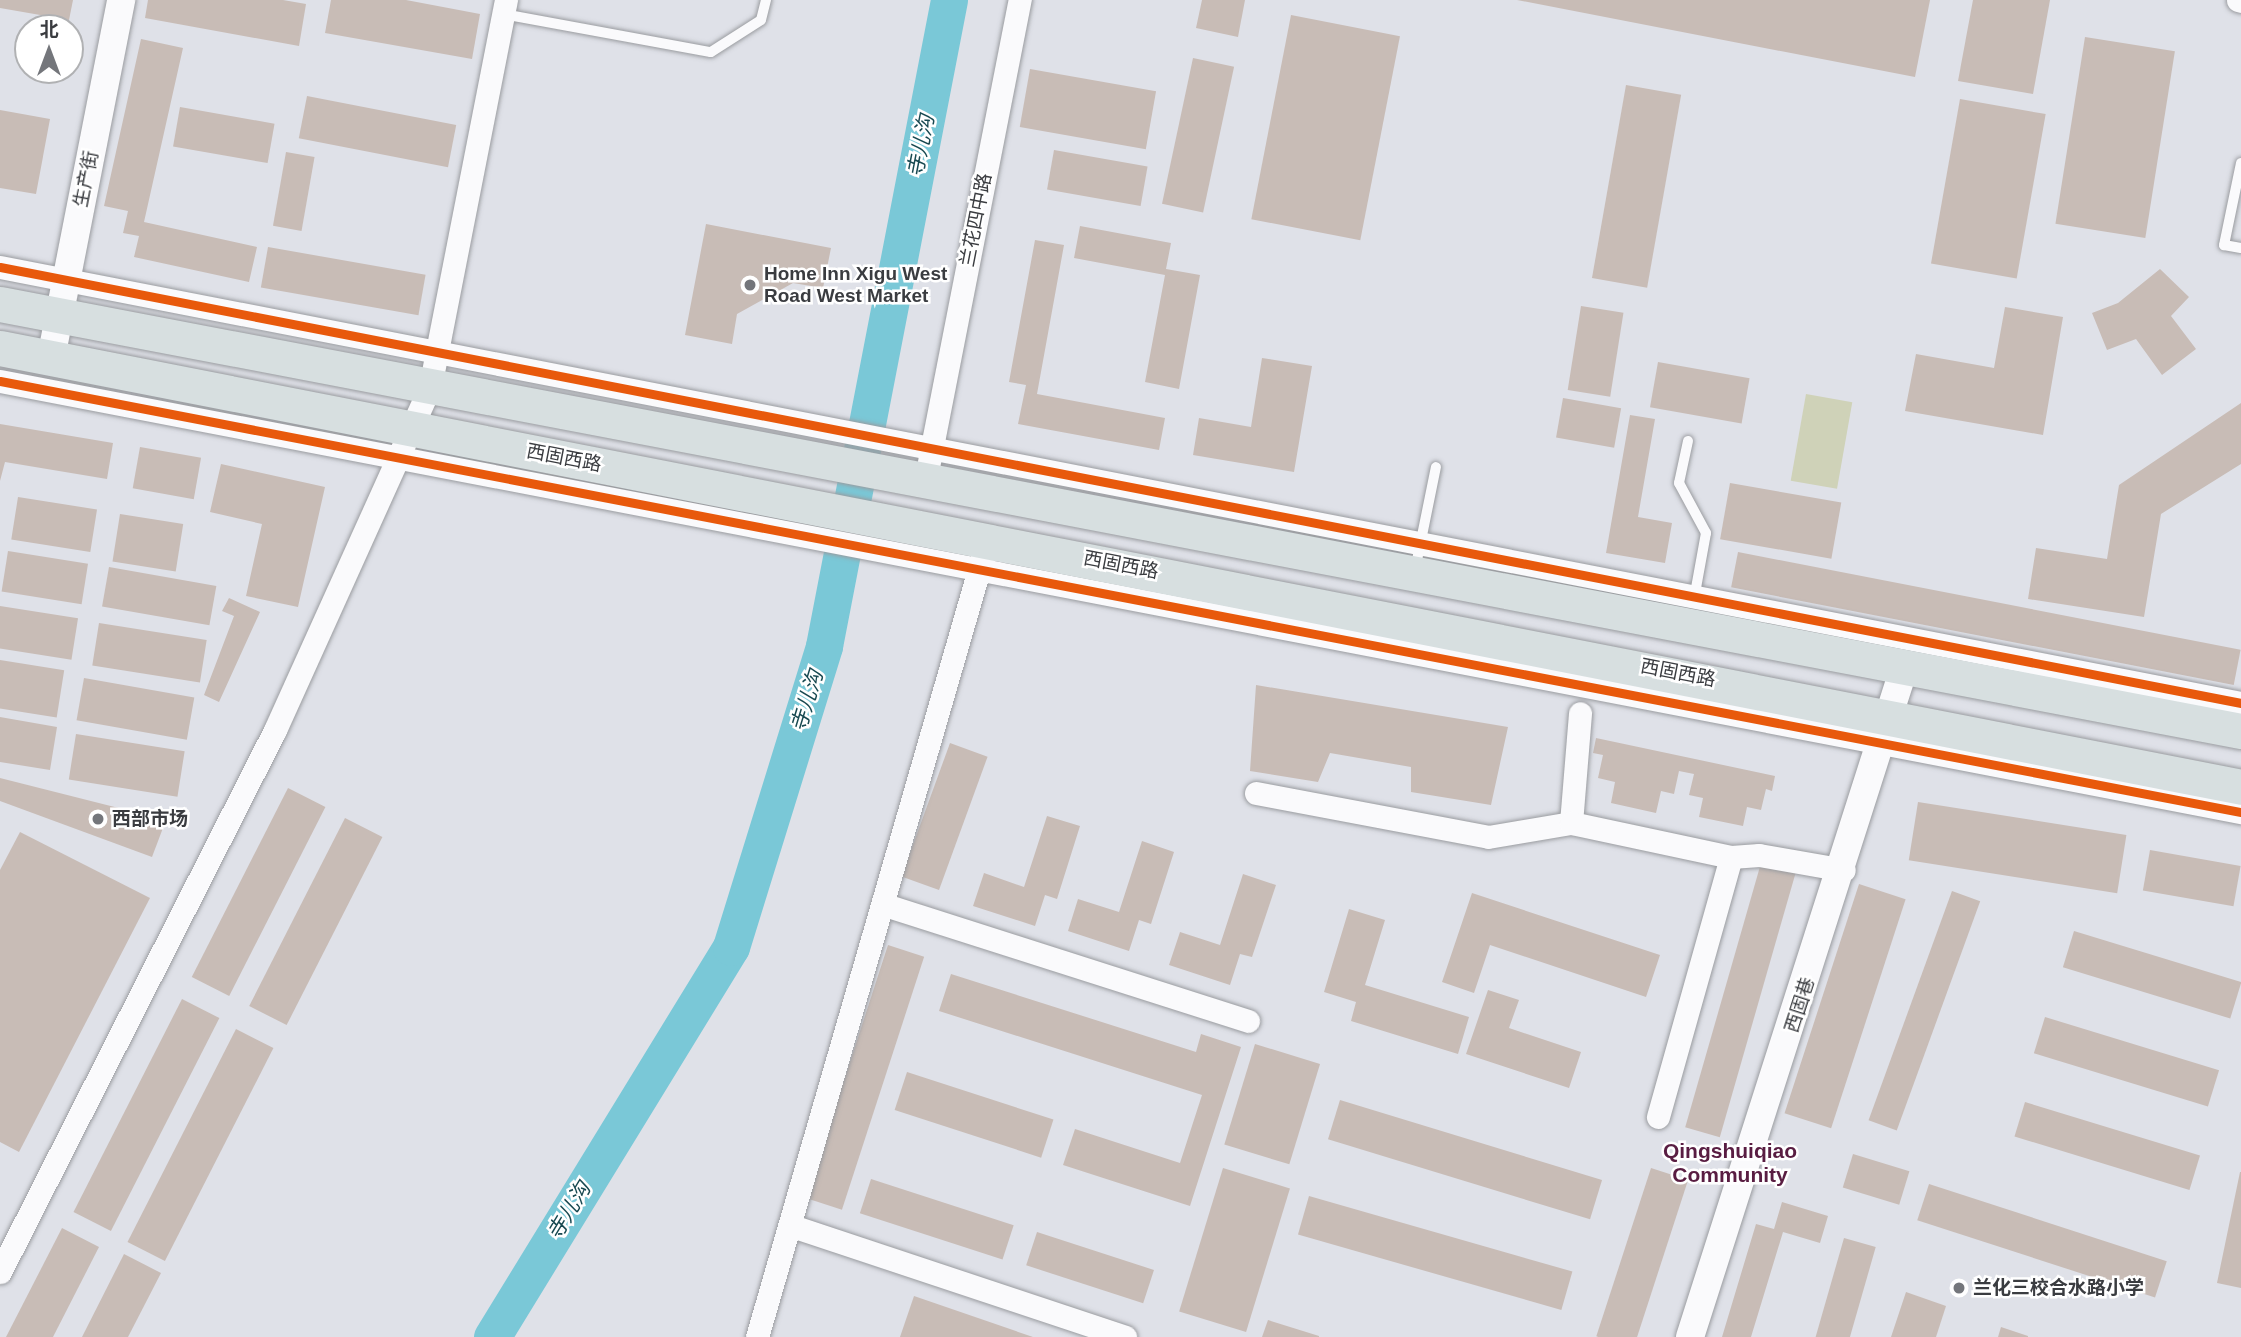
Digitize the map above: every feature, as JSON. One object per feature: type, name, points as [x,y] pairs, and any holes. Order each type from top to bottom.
[{"type":"main road","points":[[0,304],[430,387],[816,446],[917,465],[1691,614],[1903,671],[2241,732]]},
{"type":"main road","name":"西固西路","points":[[0,348],[406,443],[891,534],[1889,728],[2241,787]]},
{"type":"street","name":"生产街","points":[[51,358],[121,0]]},
{"type":"street","name":"兰花四中路","points":[[917,465],[1020,0]]},
{"type":"street","points":[[0,1272],[275,730],[430,387],[505,7]]},
{"type":"street","points":[[0,267],[437,351],[816,446]]},
{"type":"street","points":[[0,381],[406,443]]},
{"type":"street","points":[[757,1337],[885,905],[984,552]]},
{"type":"street","points":[[1691,614],[2241,703]]},
{"type":"street","name":"西固巷","points":[[1690,1337],[1844,870],[1889,728],[1903,671]]},
{"type":"street","points":[[1571,823],[1580,713]]},
{"type":"street","points":[[1889,728],[2241,812]]},
{"type":"street","points":[[1256,793],[1488,837],[1571,823],[1731,857],[1759,855],[1844,870]]},
{"type":"street","points":[[1658,1117],[1731,857]]},
{"type":"street","points":[[885,905],[1248,1021]]},
{"type":"street","points":[[792,1226],[1125,1337]]},
{"type":"lane","points":[[505,7],[711,52],[761,20],[766,0]]},
{"type":"lane","points":[[2241,163],[2224,245],[2241,248]]},
{"type":"lane","points":[[1688,441],[1679,483],[1706,533],[1691,614]]},
{"type":"lane","points":[[1417,561],[1436,467]]},
{"type":"green space","points":[[1806,394],[1852,402],[1837,489],[1791,481]]},
{"type":"building","points":[[0,0],[73,0],[70,14],[34,14],[0,8]]},
{"type":"building","points":[[148,0],[283,0],[306,4],[299,46],[145,18]]},
{"type":"building","points":[[331,0],[406,0],[480,14],[472,59],[325,33]]},
{"type":"building","points":[[1202,0],[1245,0],[1238,37],[1196,28]]},
{"type":"building","points":[[1517,0],[1930,0],[1915,77]]},
{"type":"building","points":[[1973,0],[2050,0],[2033,94],[1958,81]]},
{"type":"building","points":[[1291,15],[1400,36],[1360,240],[1251,219]]},
{"type":"building","points":[[2085,37],[2175,51],[2145,238],[2055,224]]},
{"type":"building","points":[[141,39],[183,48],[144,222],[257,247],[249,282],[134,257],[139,236],[123,233],[128,211],[104,206]]},
{"type":"building","points":[[1193,58],[1234,67],[1203,212],[1162,204]]},
{"type":"building","points":[[1030,69],[1156,91],[1146,149],[1020,127]]},
{"type":"building","points":[[1626,85],[1681,95],[1647,288],[1592,278]]},
{"type":"building","points":[[307,96],[456,125],[448,167],[299,138]]},
{"type":"building","points":[[1960,99],[2046,114],[2017,279],[1931,263]]},
{"type":"building","points":[[180,107],[275,124],[268,163],[173,146]]},
{"type":"building","points":[[0,110],[50,119],[36,194],[0,188]]},
{"type":"building","points":[[1054,150],[1148,166],[1141,206],[1047,189]]},
{"type":"building","points":[[286,152],[315,157],[302,231],[273,226]]},
{"type":"building","points":[[706,224],[831,248],[823,288],[793,283],[737,314],[732,344],[685,335]]},
{"type":"building","points":[[1080,226],[1171,243],[1166,269],[1200,275],[1179,389],[1145,382],[1165,275],[1074,258]]},
{"type":"building","points":[[1035,240],[1064,245],[1037,394],[1165,418],[1159,450],[1018,424],[1026,385],[1009,382]]},
{"type":"building","points":[[268,247],[426,275],[418,315],[261,287]]},
{"type":"building","points":[[2160,269],[2189,297],[2171,316],[2196,349],[2162,375],[2136,339],[2107,350],[2092,313],[2118,303]]},
{"type":"building","points":[[1581,306],[1623,313],[1610,397],[1568,390]]},
{"type":"building","points":[[2005,307],[2063,317],[2043,435],[1905,411],[1916,354],[1994,368]]},
{"type":"building","points":[[1262,358],[1312,366],[1294,472],[1193,455],[1199,418],[1251,427]]},
{"type":"building","points":[[1658,362],[1750,378],[1742,423],[1650,407]]},
{"type":"building","points":[[1563,398],[1621,408],[1614,448],[1556,437]]},
{"type":"building","points":[[2241,403],[2241,464],[2161,514],[2144,617],[2028,599],[2036,548],[2107,559],[2119,485]]},
{"type":"building","points":[[1630,415],[1655,419],[1638,517],[1672,523],[1665,563],[1606,553]]},
{"type":"building","points":[[0,424],[113,443],[107,479],[5,462],[0,481]]},
{"type":"building","points":[[140,447],[201,458],[194,499],[133,488]]},
{"type":"building","points":[[221,464],[325,487],[298,607],[246,596],[262,524],[210,512]]},
{"type":"building","points":[[1730,483],[1841,503],[1831,559],[1720,539]]},
{"type":"building","points":[[18,497],[97,510],[90,552],[11,539]]},
{"type":"building","points":[[120,514],[183,524],[176,571],[112,561]]},
{"type":"building","points":[[8,551],[88,564],[82,604],[2,591]]},
{"type":"building","points":[[1738,552],[2241,650],[2234,685],[1731,587]]},
{"type":"building","points":[[109,567],[216,586],[209,625],[102,606]]},
{"type":"building","points":[[229,598],[260,612],[219,702],[204,695],[234,616],[222,611]]},
{"type":"building","points":[[0,606],[78,618],[71,660],[0,649]]},
{"type":"building","points":[[99,623],[207,640],[200,683],[92,665]]},
{"type":"building","points":[[0,660],[64,670],[57,718],[0,709]]},
{"type":"building","points":[[84,678],[194,697],[187,740],[77,720]]},
{"type":"building","points":[[1256,685],[1508,727],[1491,805],[1411,792],[1411,767],[1330,753],[1318,782],[1250,771]]},
{"type":"building","points":[[0,717],[57,727],[50,770],[0,762]]},
{"type":"building","points":[[76,734],[185,751],[177,797],[69,779]]},
{"type":"building","points":[[1596,738],[1775,776],[1772,791],[1766,789],[1761,810],[1747,807],[1743,826],[1699,817],[1703,798],[1689,795],[1694,774],[1679,771],[1674,794],[1661,791],[1656,813],[1611,803],[1615,782],[1598,778],[1603,755],[1593,753]]},
{"type":"building","points":[[950,743],[988,757],[939,890],[901,876]]},
{"type":"building","points":[[0,778],[166,820],[152,857],[0,801]]},
{"type":"building","points":[[288,788],[325,807],[229,996],[192,977]]},
{"type":"building","points":[[1918,802],[2126,835],[2117,893],[1909,860]]},
{"type":"building","points":[[1047,816],[1080,826],[1057,899],[1045,895],[1035,926],[973,906],[984,873],[1024,887]]},
{"type":"building","points":[[345,818],[382,837],[287,1025],[249,1006]]},
{"type":"building","points":[[20,832],[150,898],[19,1152],[0,1142],[0,870]]},
{"type":"building","points":[[1142,841],[1174,852],[1151,924],[1139,920],[1129,951],[1068,931],[1078,899],[1119,912]]},
{"type":"building","points":[[2150,850],[2241,866],[2233,906],[2143,890]]},
{"type":"building","points":[[1761,863],[1796,873],[1720,1137],[1685,1127]]},
{"type":"building","points":[[1243,874],[1276,885],[1252,957],[1240,954],[1230,985],[1169,965],[1180,932],[1220,945]]},
{"type":"building","points":[[1859,884],[1906,899],[1831,1128],[1785,1113]]},
{"type":"building","points":[[1952,891],[1980,901],[1897,1131],[1869,1120]]},
{"type":"building","points":[[1472,893],[1660,955],[1646,997],[1490,945],[1474,993],[1442,982]]},
{"type":"building","points":[[1349,909],[1385,920],[1365,985],[1469,1017],[1458,1054],[1351,1021],[1356,1002],[1324,992]]},
{"type":"building","points":[[2074,931],[2241,982],[2230,1019],[2063,967]]},
{"type":"building","points":[[888,945],[924,957],[842,1210],[806,1198]]},
{"type":"building","points":[[951,974],[1196,1052],[1201,1034],[1241,1047],[1190,1206],[1063,1165],[1075,1129],[1180,1163],[1202,1095],[939,1011]]},
{"type":"building","points":[[1488,990],[1519,1000],[1509,1028],[1581,1052],[1569,1088],[1466,1054]]},
{"type":"building","points":[[182,999],[219,1018],[111,1231],[73,1212]]},
{"type":"building","points":[[2045,1017],[2219,1070],[2208,1107],[2034,1053]]},
{"type":"building","points":[[236,1029],[273,1048],[165,1261],[127,1242]]},
{"type":"building","points":[[1255,1044],[1320,1064],[1289,1164],[1224,1144]]},
{"type":"building","points":[[907,1072],[1053,1120],[1041,1158],[895,1110]]},
{"type":"building","points":[[1340,1100],[1602,1180],[1590,1219],[1328,1139]]},
{"type":"building","points":[[2025,1102],[2200,1156],[2189,1190],[2014,1136]]},
{"type":"building","points":[[1853,1154],[1909,1171],[1899,1205],[1843,1187]]},
{"type":"building","points":[[1223,1168],[1290,1188],[1246,1332],[1179,1311]]},
{"type":"building","points":[[1651,1168],[1688,1180],[1637,1337],[1596,1336]]},
{"type":"building","points":[[2241,1172],[2241,1288],[2217,1283]]},
{"type":"building","points":[[871,1179],[1014,1225],[1003,1260],[860,1213]]},
{"type":"building","points":[[1929,1184],[2167,1261],[2155,1297],[1917,1220]]},
{"type":"building","points":[[1309,1196],[1572,1272],[1561,1310],[1298,1234]]},
{"type":"building","points":[[1782,1202],[1828,1216],[1820,1243],[1783,1232],[1751,1337],[1722,1337],[1756,1224],[1774,1229]]},
{"type":"building","points":[[62,1228],[99,1247],[53,1337],[6,1337]]},
{"type":"building","points":[[1037,1232],[1154,1270],[1143,1303],[1026,1265]]},
{"type":"building","points":[[1844,1238],[1876,1247],[1850,1337],[1816,1337]]},
{"type":"building","points":[[124,1254],[161,1273],[128,1337],[82,1337]]},
{"type":"building","points":[[1906,1292],[1946,1306],[1936,1337],[1891,1337]]},
{"type":"building","points":[[914,1296],[1033,1337],[900,1337]]},
{"type":"building","points":[[1268,1320],[1319,1336],[1319,1337],[1262,1337]]},
{"type":"building","points":[[2001,1327],[2028,1336],[2028,1337],[1998,1337]]},
{"type":"waterway","name":"寺儿沟","points":[[492,1337],[731,947],[824,646],[949,0]]},
{"type":"cycle path","points":[[0,267],[2241,703]]},
{"type":"cycle path","points":[[0,381],[2241,812]]},
{"type":"place","name":"Home Inn Xigu West Road West Market","points":[[750,285]]},
{"type":"place","name":"西部市场","points":[[98,819]]},
{"type":"place","name":"兰化三校合水路小学","points":[[1959,1288]]},
{"type":"district","name":"Qingshuiqiao Community","points":[[1730,1163]]}]
